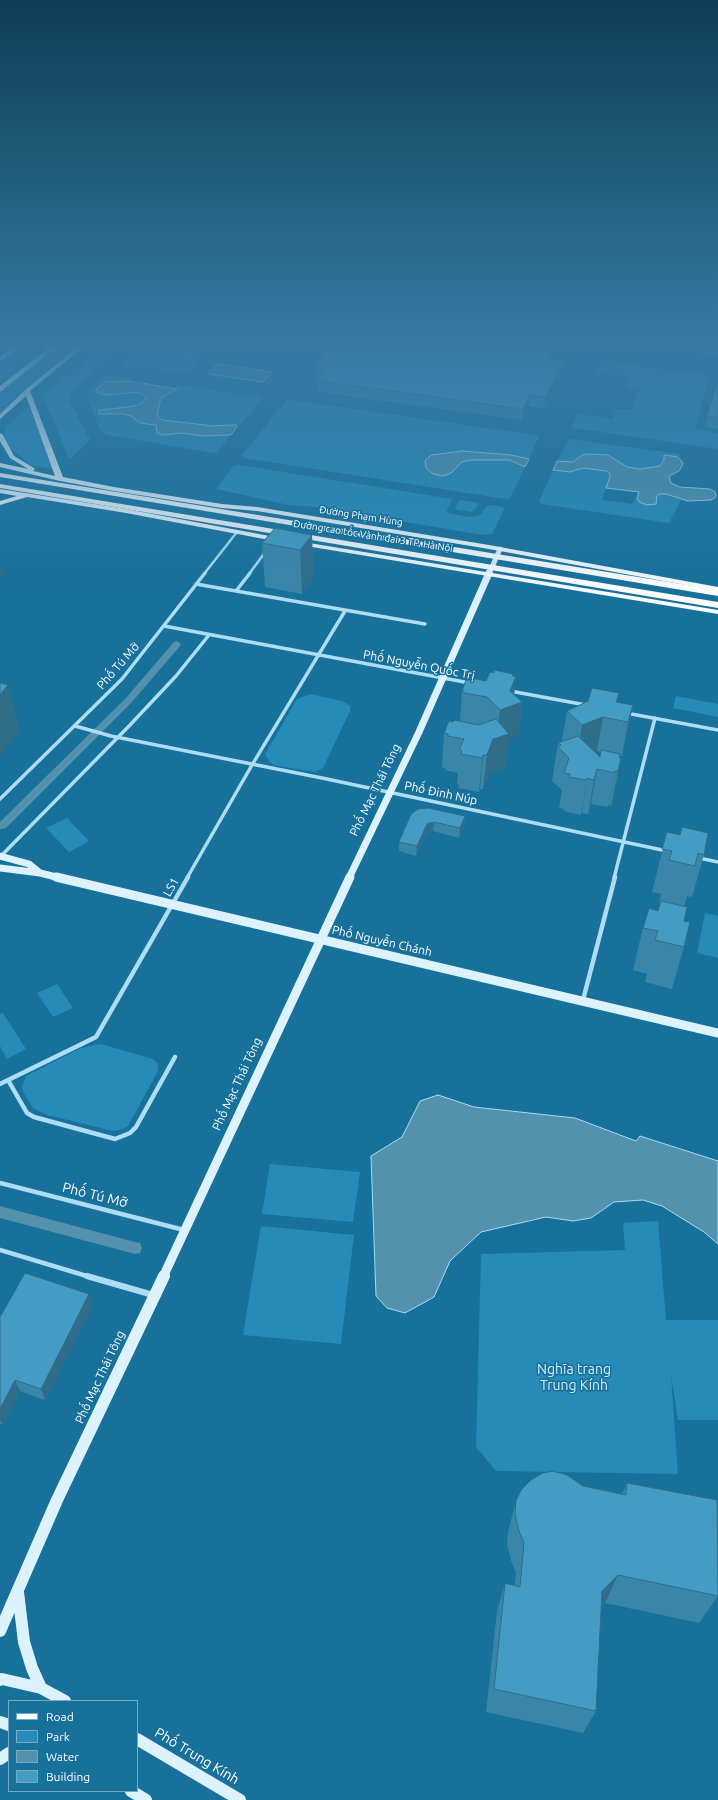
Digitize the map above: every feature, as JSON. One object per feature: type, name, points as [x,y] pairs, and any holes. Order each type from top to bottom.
[{"type":"highway","name":"Đường cao tốc Vành đai 3 TP. Hà Nội","points":[[0,475],[718,593]]},
{"type":"highway","name":"Đường cao tốc Vành đai 3 TP. Hà Nội","points":[[0,486],[718,605]]},
{"type":"highway","points":[[222,506],[254,514],[478,550],[627,578]]},
{"type":"highway","points":[[194,524],[339,546],[617,592],[654,594]]},
{"type":"main road","points":[[40,426],[60,479]]},
{"type":"main road","points":[[0,435],[12,457],[20,463],[46,476]]},
{"type":"main road","name":"Đường Phạm Hùng","points":[[0,466],[60,479],[222,506],[257,509],[500,549],[561,562],[718,589]]},
{"type":"main road","points":[[0,470],[12,469]]},
{"type":"main road","points":[[0,492],[8,492],[194,524],[237,532],[273,542],[489,573],[718,612]]},
{"type":"main road","points":[[0,503],[26,495]]},
{"type":"street","name":"Phố Tú Mỡ","points":[[0,799],[76,726],[122,679],[237,532]]},
{"type":"street","name":"Phố Mạc Thái Tông","points":[[0,1631],[57,1500],[424,720],[500,549]]},
{"type":"street","points":[[236,590],[267,550]]},
{"type":"street","points":[[196,584],[425,624]]},
{"type":"street","name":"LS1","points":[[0,1084],[96,1037],[252,765],[345,611]]},
{"type":"street","name":"Phố Nguyễn Quốc Trị","points":[[164,626],[477,685]]},
{"type":"street","points":[[0,856],[118,738],[176,676],[209,635]]},
{"type":"street","points":[[506,690],[593,706]]},
{"type":"street","points":[[624,712],[718,730]]},
{"type":"street","points":[[583,1000],[655,718]]},
{"type":"street","name":"Phố Đinh Núp","points":[[76,726],[118,738],[389,792],[674,853]]},
{"type":"street","name":"Phố Nguyễn Chánh","points":[[0,856],[29,864],[40,873]]},
{"type":"street","points":[[696,857],[718,862]]},
{"type":"street","name":"Phố Nguyễn Chánh","points":[[0,868],[22,872],[40,873],[173,903],[718,1033]]},
{"type":"street","points":[[8,1080],[28,1113],[34,1117],[115,1138],[130,1133],[136,1127],[175,1057]]},
{"type":"street","name":"Phố Tú Mỡ","points":[[0,1183],[184,1230]]},
{"type":"street","points":[[0,1250],[154,1295]]},
{"type":"street","points":[[18,1591],[24,1642],[32,1668],[41,1688]]},
{"type":"street","points":[[0,1680],[2,1679],[41,1688],[63,1700]]},
{"type":"street","name":"Phố Trung Kính","points":[[138,1740],[240,1800]]},
{"type":"street","points":[[133,1792],[146,1800]]},
{"type":"green space","points":[[7,426],[36,426],[53,469],[31,465],[10,448],[4,436]]},
{"type":"green space","points":[[56,426],[83,426],[90,440],[69,460]]},
{"type":"green space","points":[[98,426],[156,426],[157,428],[171,435],[191,433],[204,436],[232,434],[217,452],[214,453],[107,435],[100,430]]},
{"type":"green space","points":[[266,426],[473,426],[536,435],[539,437],[529,459],[511,455],[462,451],[439,453],[431,455],[426,459],[426,468],[433,474],[453,471],[462,462],[470,460],[509,460],[525,467],[510,498],[506,499],[244,458],[242,455]]},
{"type":"green space","points":[[696,426],[695,429],[718,433],[718,449],[573,428],[572,427]]},
{"type":"green space","points":[[570,439],[680,454],[678,457],[664,455],[664,460],[660,466],[647,469],[627,467],[612,457],[603,454],[588,454],[569,463],[557,461],[568,440]]},
{"type":"green space","points":[[239,465],[453,499],[447,510],[448,513],[469,517],[480,515],[488,505],[505,507],[492,534],[483,535],[317,507],[289,505],[217,489],[232,467]]},
{"type":"green space","points":[[583,468],[599,469],[610,474],[602,500],[632,504],[635,498],[637,498],[639,502],[657,500],[657,496],[660,494],[666,494],[681,500],[669,523],[542,504],[539,502],[553,470],[570,472]]},
{"type":"green space","points":[[460,500],[479,504],[472,512],[457,510],[455,508]]},
{"type":"green space","points":[[311,694],[342,701],[350,706],[350,711],[323,768],[315,772],[273,765],[265,754],[297,699]]},
{"type":"green space","points":[[676,696],[718,704],[718,717],[673,708]]},
{"type":"green space","points":[[67,818],[89,841],[69,852],[46,828]]},
{"type":"green space","points":[[705,913],[718,916],[718,958],[697,953]]},
{"type":"green space","points":[[57,984],[73,1008],[53,1017],[37,993]]},
{"type":"green space","points":[[3,1013],[26,1049],[7,1059],[0,1046],[0,1014]]},
{"type":"green space","points":[[101,1044],[153,1059],[158,1064],[158,1071],[128,1126],[123,1129],[113,1131],[47,1115],[33,1108],[23,1092],[22,1087],[26,1076],[81,1048]]},
{"type":"green space","points":[[270,1164],[360,1172],[353,1222],[262,1214]]},
{"type":"green space","name":"Nghĩa trang Trung Kính","points":[[658,1221],[666,1320],[718,1320],[718,1420],[678,1420],[671,1375],[678,1474],[496,1471],[476,1447],[481,1254],[625,1250],[623,1223]]},
{"type":"green space","points":[[261,1226],[354,1235],[341,1344],[243,1335]]},
{"type":"water","points":[[156,426],[237,427],[232,434],[228,435],[204,436],[182,433],[164,435],[157,433]]},
{"type":"water","points":[[462,451],[511,455],[529,459],[525,467],[509,460],[470,460],[462,462],[451,473],[443,476],[433,474],[426,468],[425,461],[431,455]]},
{"type":"water","points":[[582,455],[608,455],[627,467],[640,469],[660,466],[664,460],[664,455],[678,457],[683,463],[679,471],[669,476],[671,483],[680,487],[710,489],[715,492],[715,498],[711,500],[688,501],[666,494],[660,494],[657,496],[656,504],[647,505],[639,502],[637,498],[639,492],[606,488],[610,474],[606,471],[583,468],[570,472],[553,470],[557,461],[573,462]]},
{"type":"water","points":[[438,1095],[474,1107],[575,1118],[636,1141],[640,1136],[718,1161],[718,1244],[704,1232],[662,1206],[643,1200],[614,1202],[591,1218],[573,1221],[546,1217],[481,1232],[450,1261],[434,1297],[405,1313],[387,1308],[376,1296],[371,1156],[402,1137],[420,1101]]},
{"type":"building","points":[[275,528],[312,535],[300,550],[262,543]]},
{"type":"building","points":[[494,670],[516,676],[510,691],[522,702],[500,710],[487,697],[464,693],[464,691],[462,691],[466,680],[470,680],[471,678],[486,681],[490,672],[494,673]]},
{"type":"building","points":[[0,683],[8,685],[0,695]]},
{"type":"building","points":[[592,688],[619,693],[616,702],[633,705],[628,722],[603,717],[582,725],[567,711],[588,701]]},
{"type":"building","points":[[496,719],[509,734],[493,739],[487,755],[483,755],[482,758],[461,754],[462,751],[459,750],[464,739],[448,736],[448,734],[444,733],[449,721],[453,722],[454,720],[478,725]]},
{"type":"building","points":[[578,736],[600,757],[601,750],[620,754],[619,758],[621,758],[618,771],[615,771],[615,773],[597,769],[594,780],[569,777],[570,774],[564,773],[569,758],[558,747],[561,745],[558,743]]},
{"type":"building","points":[[428,808],[465,816],[460,828],[434,822],[427,824],[417,846],[399,842],[411,814],[418,809]]},
{"type":"building","points":[[682,827],[708,833],[704,855],[698,853],[695,866],[669,860],[672,851],[662,849],[667,832],[680,835]]},
{"type":"building","points":[[661,901],[687,907],[684,921],[690,922],[684,947],[655,940],[658,931],[643,928],[649,908],[658,911]]},
{"type":"building","points":[[25,1273],[89,1294],[41,1389],[15,1380],[0,1409],[0,1317]]},
{"type":"building","points":[[553,1471],[567,1475],[583,1486],[626,1495],[627,1483],[717,1500],[718,1596],[618,1575],[602,1591],[596,1711],[494,1689],[505,1583],[520,1587],[524,1543],[519,1531],[515,1514],[516,1501],[521,1490],[531,1480],[543,1473]]},
{"type":"waterway","points":[[2,826],[129,700],[177,644]]},
{"type":"waterway","points":[[0,1212],[135,1248]]}]
